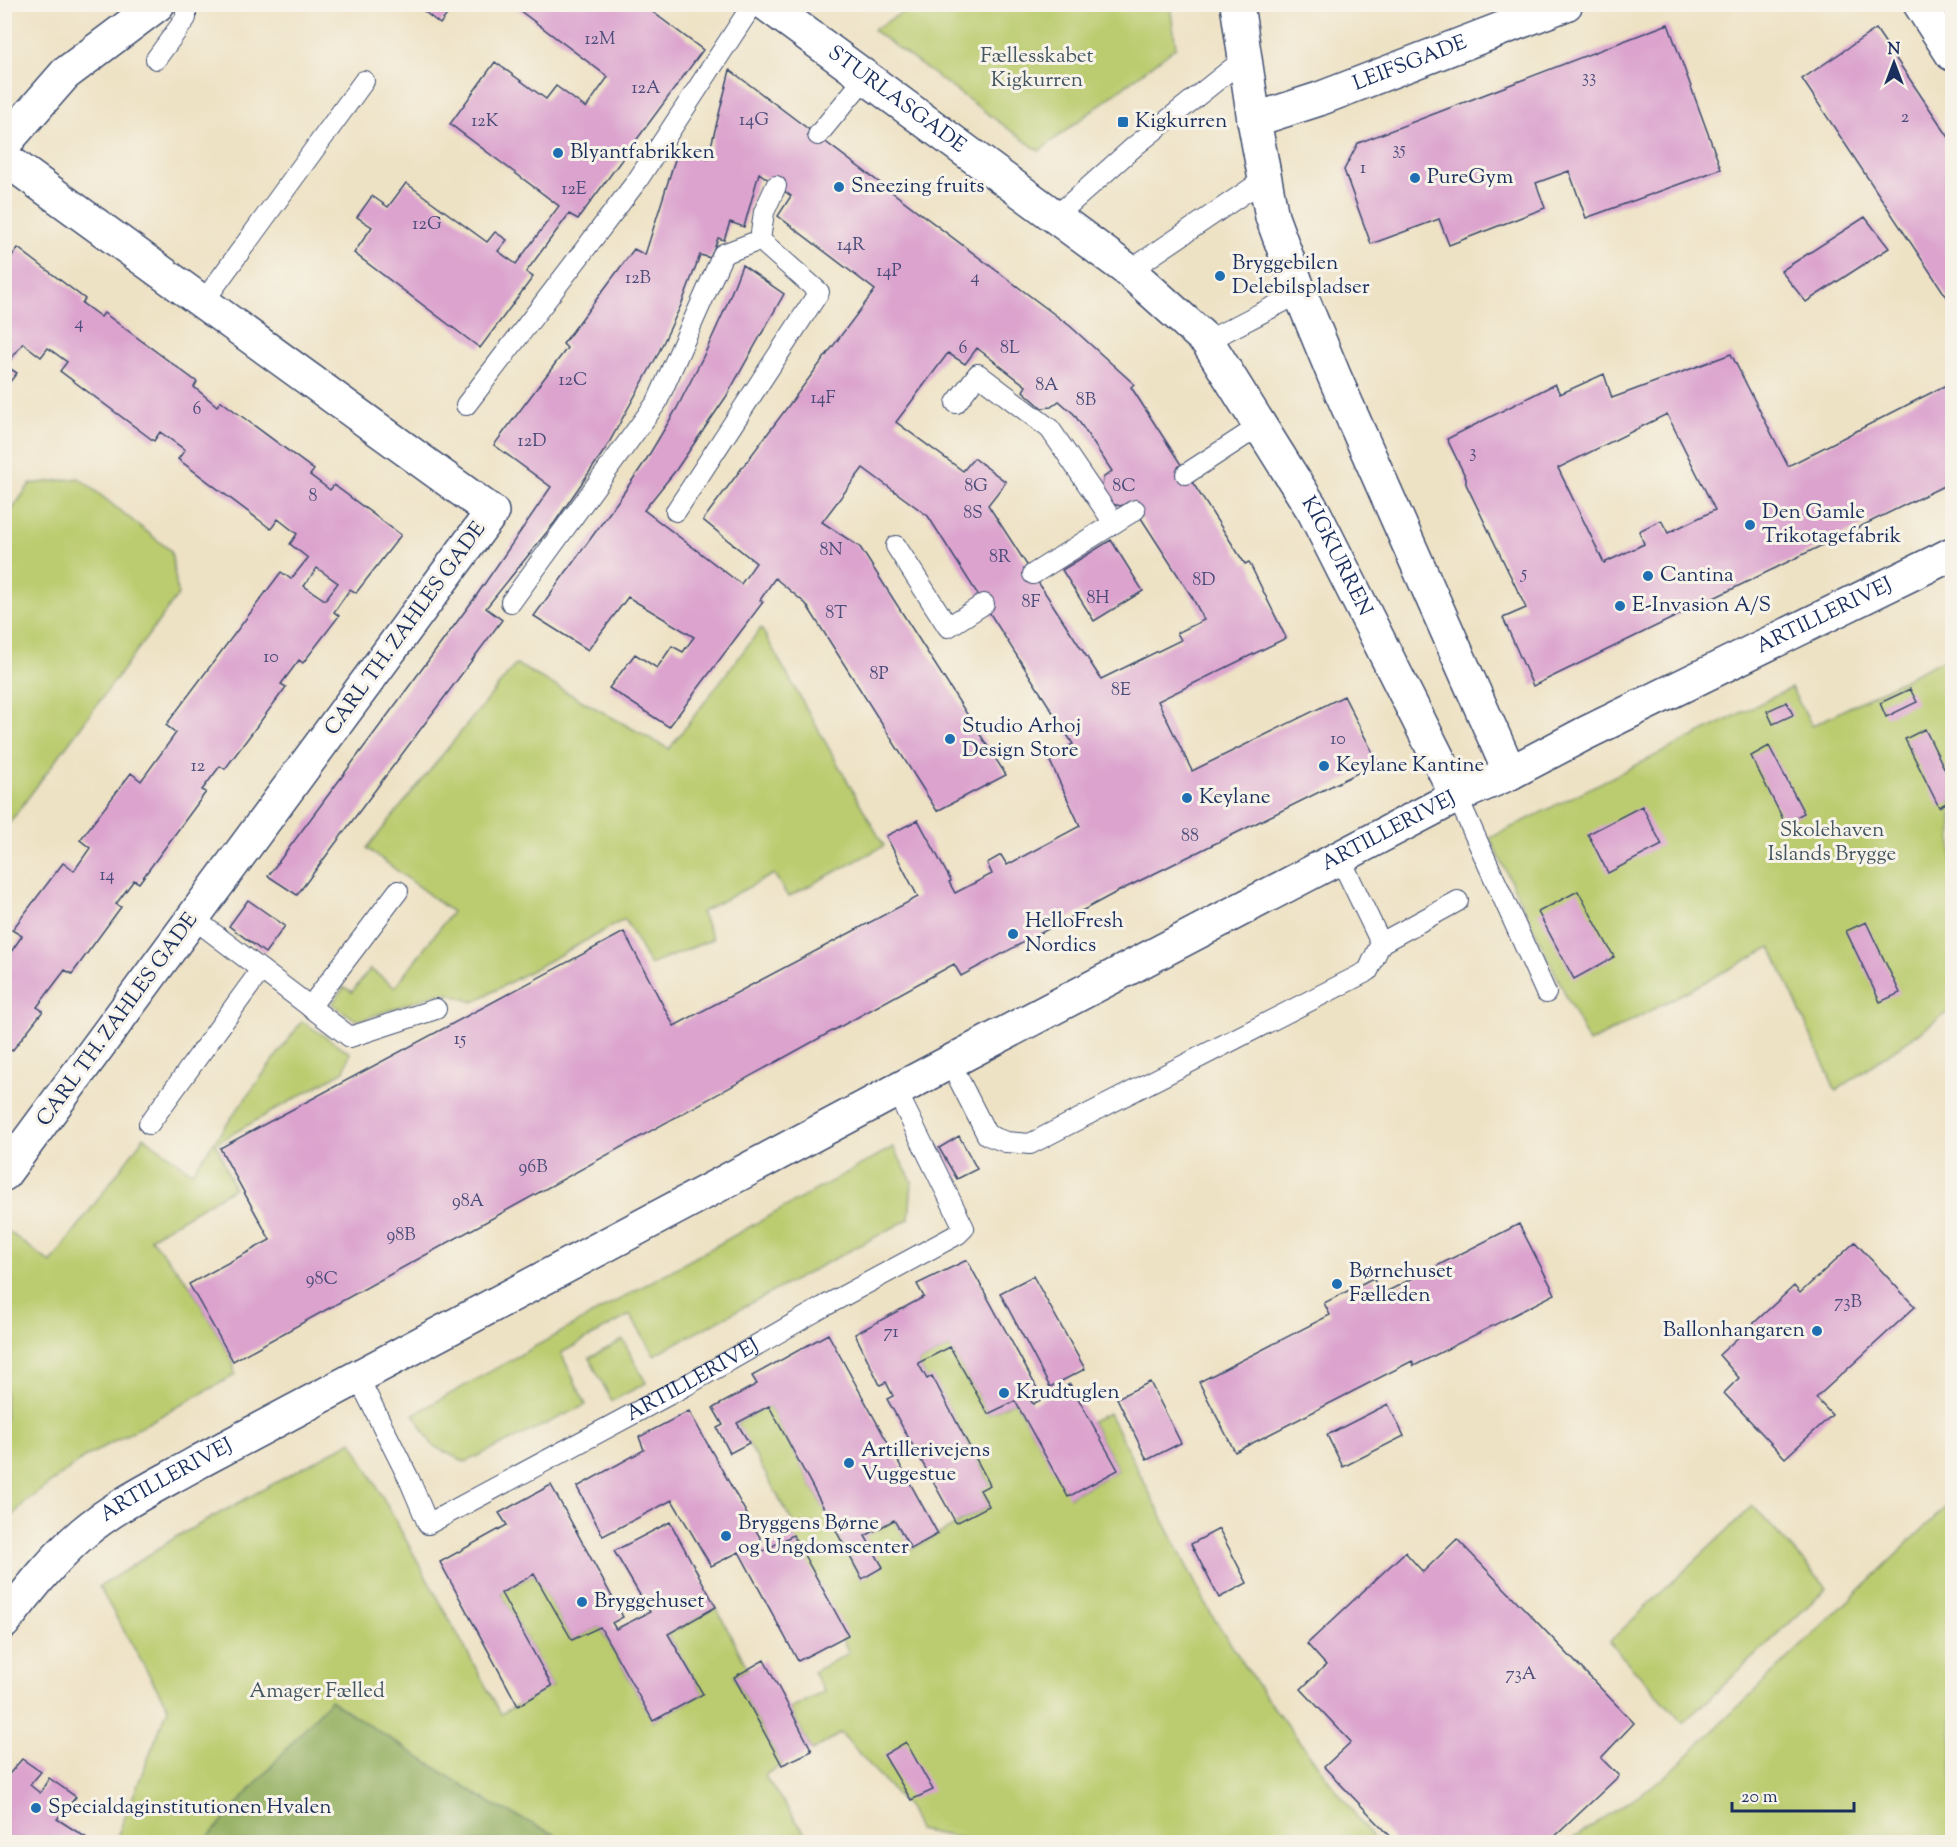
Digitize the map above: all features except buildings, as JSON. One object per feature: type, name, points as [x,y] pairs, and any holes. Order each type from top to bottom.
[{"type":"street","points":[[4,144],[65,74],[158,4]]},
{"type":"street","name":"STURLASGADE","points":[[766,4],[1054,218]]},
{"type":"street","points":[[1237,4],[1254,120],[1272,216],[1300,293],[1335,378],[1509,773]]},
{"type":"street","name":"LEIFSGADE","points":[[1254,120],[1319,99],[1566,4]]},
{"type":"street","points":[[1920,4],[1953,54]]},
{"type":"street","name":"CARL TH. ZAHLES GADE","points":[[4,158],[492,512],[4,1173]]},
{"type":"street","name":"KIGKURREN","points":[[1054,218],[1129,271],[1207,341],[1314,512],[1457,796]]},
{"type":"street","name":"ARTILLERIVEJ","points":[[4,1622],[51,1563],[85,1531],[130,1500],[950,1062],[1457,796],[1509,773],[1953,554]]},
{"type":"lane","points":[[156,59],[186,18],[186,4]]},
{"type":"lane","points":[[466,405],[637,181],[753,4]]},
{"type":"lane","points":[[1054,218],[1135,146],[1245,58]]},
{"type":"lane","points":[[818,135],[865,78]]},
{"type":"lane","points":[[204,301],[364,81]]},
{"type":"lane","points":[[1129,271],[1265,179]]},
{"type":"lane","points":[[760,240],[764,212],[776,186]]},
{"type":"lane","points":[[676,511],[819,292],[760,240]]},
{"type":"lane","points":[[511,602],[657,402],[723,254],[760,240]]},
{"type":"lane","points":[[1207,341],[1300,293]]},
{"type":"lane","points":[[956,403],[978,374],[1050,429],[1114,523]]},
{"type":"lane","points":[[1186,474],[1261,425]]},
{"type":"lane","points":[[1032,574],[1135,510]]},
{"type":"lane","points":[[896,546],[948,627],[984,604]]},
{"type":"lane","points":[[1457,796],[1546,993]]},
{"type":"lane","points":[[1340,858],[1381,943]]},
{"type":"lane","points":[[310,1007],[398,891]]},
{"type":"lane","points":[[950,1062],[987,1135],[1006,1142],[1030,1144],[1368,971],[1381,943],[1458,901]]},
{"type":"lane","points":[[193,918],[351,1037],[436,1009]]},
{"type":"lane","points":[[149,1124],[261,970]]},
{"type":"lane","name":"ARTILLERIVEJ","points":[[358,1377],[409,1479],[428,1524],[685,1386],[823,1307],[958,1234],[964,1228],[897,1092]]},
{"type":"green space","name":"Fællesskabet Kigkurren","points":[[916,4],[1170,5],[1176,47],[1039,151],[873,30]]},
{"type":"green space","points":[[79,478],[171,551],[178,595],[5,829],[5,520],[30,484]]},
{"type":"green space","points":[[761,628],[884,846],[788,897],[774,874],[701,912],[713,939],[650,965],[625,919],[474,1002],[439,993],[356,1020],[332,1004],[344,987],[352,992],[370,969],[395,987],[452,912],[367,848],[516,664],[669,749]]},
{"type":"green space","name":"Skolehaven Islands Brygge","points":[[1952,655],[1952,1009],[1836,1091],[1771,947],[1589,1043],[1490,838],[1791,688],[1812,726]]},
{"type":"green space","points":[[302,1021],[350,1053],[344,1071],[216,1143],[234,1188],[150,1238],[189,1284],[233,1361],[235,1375],[84,1458],[25,1502],[5,1524],[5,1229],[51,1263],[144,1137],[192,1172]]},
{"type":"green space","points":[[893,1147],[912,1181],[909,1219],[654,1355],[630,1315],[561,1353],[586,1405],[465,1462],[433,1446],[414,1414]]},
{"type":"green space","points":[[623,1340],[646,1383],[612,1401],[589,1358]]},
{"type":"green space","points":[[950,1347],[988,1414],[1015,1401],[1069,1497],[1118,1470],[1091,1421],[1109,1413],[1210,1612],[1262,1692],[1376,1842],[973,1842],[918,1830],[909,1809],[841,1733],[812,1751],[790,1709],[824,1692],[813,1672],[849,1653],[793,1535],[798,1532],[737,1423],[769,1406],[862,1579],[865,1536],[894,1520],[912,1549],[989,1506],[980,1490],[990,1484],[932,1377],[927,1379],[918,1363]]},
{"type":"green space","name":"Amager Fælled","points":[[352,1441],[501,1714],[552,1686],[501,1593],[534,1574],[572,1640],[600,1627],[653,1721],[703,1694],[668,1634],[716,1607],[748,1669],[734,1677],[782,1765],[764,1775],[811,1842],[115,1842],[168,1708],[99,1587],[176,1537]]},
{"type":"green space","points":[[1952,1501],[1952,1842],[1568,1842],[1664,1778]]},
{"type":"green space","points":[[1753,1506],[1827,1588],[1683,1723],[1609,1642]]},
{"type":"green space","points":[[330,1700],[492,1804],[570,1842],[204,1842]]},
{"type":"place","name":"Kigkurren","points":[[1123,122]]},
{"type":"place","name":"Blyantfabrikken","points":[[558,153]]},
{"type":"place","name":"PureGym","points":[[1415,178]]},
{"type":"place","name":"Sneezing fruits","points":[[839,187]]},
{"type":"place","name":"Bryggebilen Delebilspladser","points":[[1220,276]]},
{"type":"place","name":"Den Gamle Trikotagefabrik","points":[[1750,525]]},
{"type":"place","name":"Cantina","points":[[1648,576]]},
{"type":"place","name":"E-Invasion A/S","points":[[1620,606]]},
{"type":"place","name":"Studio Arhoj Design Store","points":[[950,739]]},
{"type":"place","name":"Keylane Kantine","points":[[1324,766]]},
{"type":"place","name":"Keylane","points":[[1187,798]]},
{"type":"place","name":"HelloFresh Nordics","points":[[1013,934]]},
{"type":"place","name":"Børnehuset Fælleden","points":[[1337,1284]]},
{"type":"place","name":"Ballonhangaren","points":[[1817,1331]]},
{"type":"place","name":"Krudtuglen","points":[[1004,1393]]},
{"type":"place","name":"Artillerivejens Vuggestue","points":[[849,1463]]},
{"type":"place","name":"Bryggens Børne og Ungdomscenter","points":[[726,1536]]},
{"type":"place","name":"Bryggehuset","points":[[582,1602]]},
{"type":"place","name":"Specialdaginstitutionen Hvalen","points":[[36,1808]]}]
